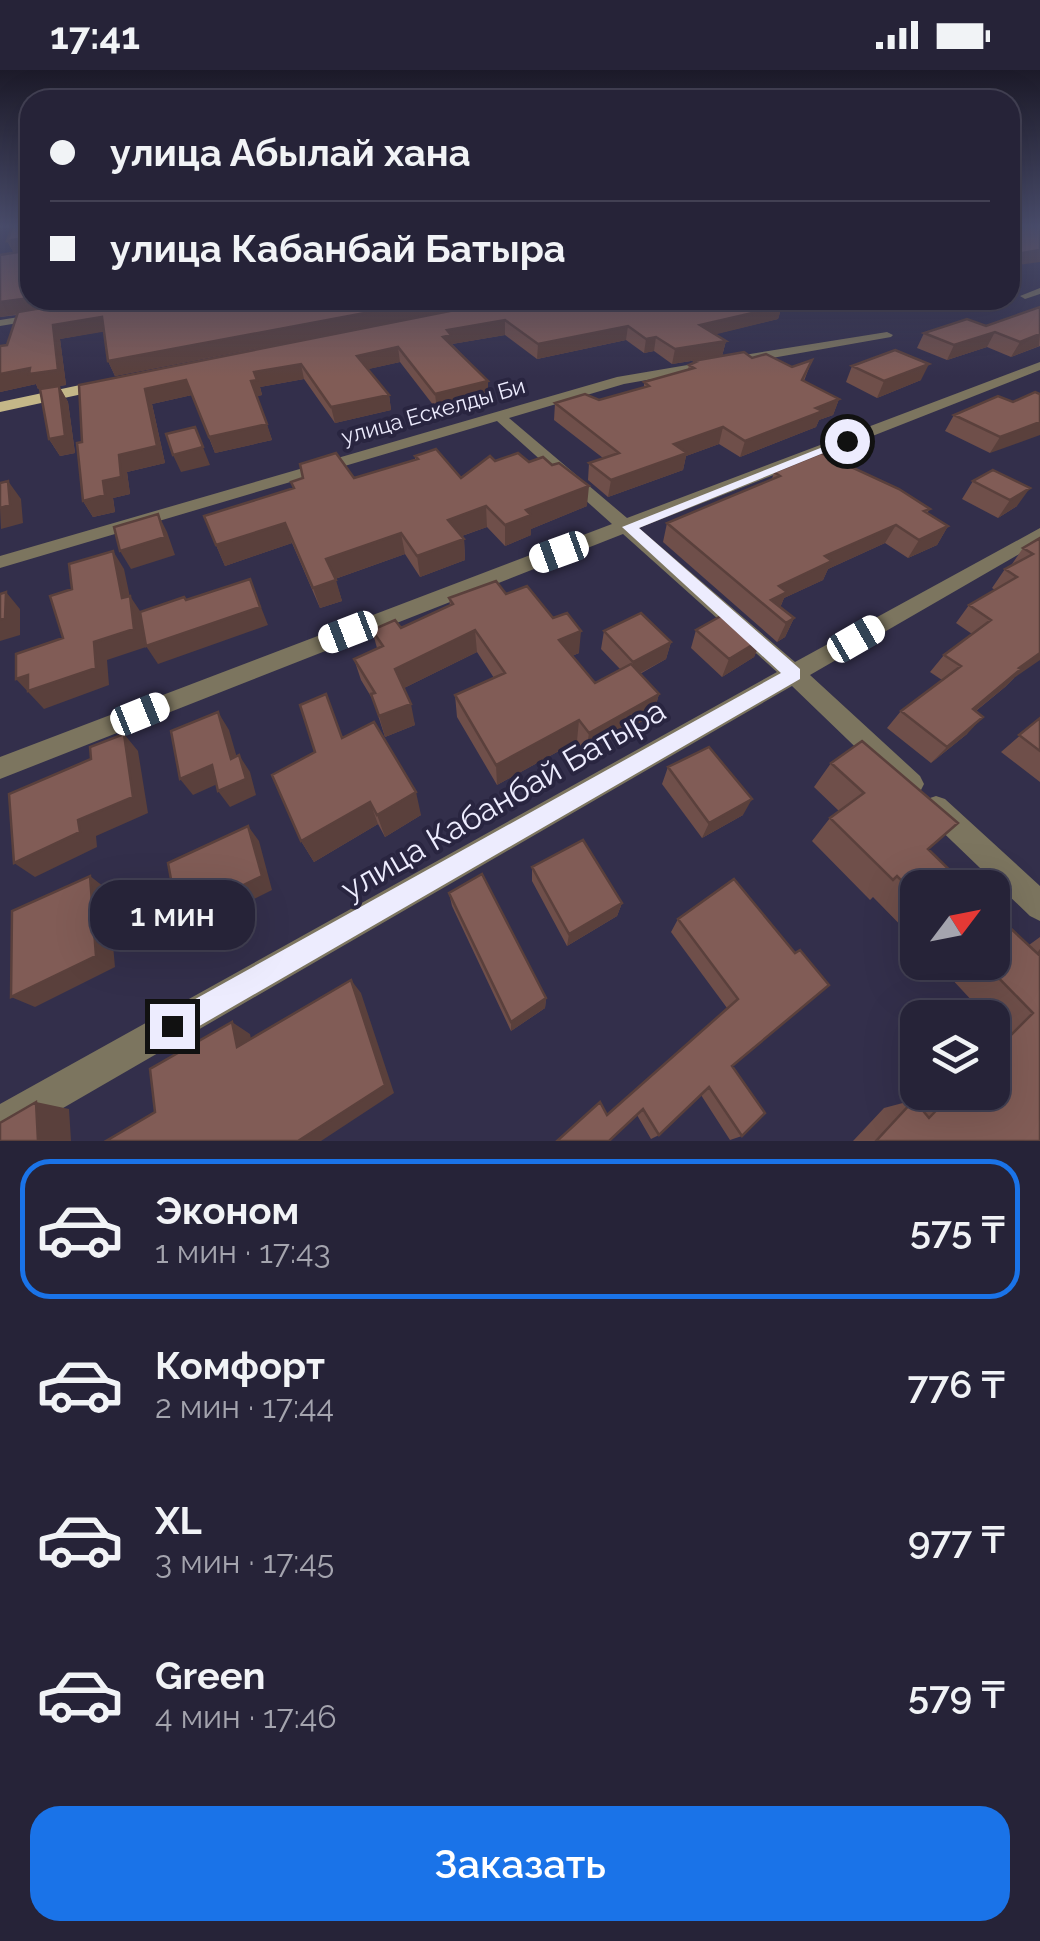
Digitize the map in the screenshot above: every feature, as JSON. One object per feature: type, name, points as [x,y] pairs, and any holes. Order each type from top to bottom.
[{"type":"main road","points":[[0,407],[135,379]]},
{"type":"street","points":[[1025,296],[1040,291]]},
{"type":"street","points":[[0,323],[56,314]]},
{"type":"street","name":"улица Ескелды Би","points":[[0,562],[622,380],[886,336]]},
{"type":"street","points":[[0,768],[1040,366]]},
{"type":"street","points":[[499,416],[794,674],[1040,906]]},
{"type":"street","name":"улица Кабанбай Батыра","points":[[0,1124],[1040,534]]},
{"type":"building","points":[[0,277],[20,277],[20,299],[0,302]]},
{"type":"building","points":[[1040,307],[1040,334],[1020,342],[995,332],[954,345],[924,333],[967,319],[986,326]]},
{"type":"building","points":[[381,310],[108,361],[102,317],[53,325],[58,370],[29,374],[30,368],[0,374],[0,346],[7,345],[18,312]]},
{"type":"building","points":[[455,310],[765,310],[700,325],[726,341],[675,349],[656,337],[646,339],[628,326],[538,344],[505,320],[447,330],[451,335],[443,337],[488,381],[435,394],[398,347],[357,356],[389,395],[331,407],[301,364],[254,372],[257,380],[251,381],[267,424],[209,437],[186,380],[145,389],[157,446],[119,455],[121,477],[103,481],[105,495],[83,501],[77,443],[82,442],[79,385]]},
{"type":"building","points":[[895,350],[929,364],[884,381],[852,366]]},
{"type":"building","points":[[744,352],[752,358],[766,354],[792,367],[812,360],[802,380],[839,399],[816,408],[823,411],[745,441],[723,427],[674,444],[687,453],[611,480],[589,463],[619,453],[555,403],[585,394],[599,400],[694,368],[689,365],[696,362],[693,361]]},
{"type":"building","points":[[59,386],[65,436],[49,439],[40,389]]},
{"type":"building","points":[[1035,392],[1040,394],[1040,422],[1000,437],[954,415],[998,396],[1013,402]]},
{"type":"building","points":[[195,427],[203,447],[173,455],[166,434]]},
{"type":"building","points":[[436,449],[461,478],[490,456],[495,461],[518,453],[529,462],[543,457],[552,465],[559,463],[589,486],[526,510],[531,515],[505,525],[486,506],[448,520],[464,539],[417,556],[401,533],[326,559],[336,580],[313,588],[285,523],[216,545],[204,516],[294,488],[291,482],[303,478],[300,464],[336,453],[354,478],[418,459],[415,456]]},
{"type":"building","points":[[821,453],[899,489],[948,526],[919,540],[896,525],[825,556],[832,561],[779,586],[787,592],[771,600],[794,618],[786,623],[667,523],[780,476],[774,472]]},
{"type":"building","points":[[993,470],[1030,488],[1010,500],[973,481]]},
{"type":"building","points":[[8,481],[10,505],[0,508],[0,483]]},
{"type":"building","points":[[158,514],[165,537],[120,551],[114,527]]},
{"type":"building","points":[[1040,538],[1040,653],[973,709],[983,717],[947,747],[901,711],[961,666],[944,655],[991,620],[969,605],[1017,577],[1005,569],[1033,554],[1023,548]]},
{"type":"building","points":[[113,551],[122,598],[130,596],[134,629],[94,642],[96,668],[28,691],[28,675],[16,679],[16,654],[63,638],[50,596],[72,589],[69,564]]},
{"type":"building","points":[[250,579],[260,607],[146,646],[140,612]]},
{"type":"building","points":[[496,581],[506,594],[527,586],[553,618],[567,613],[581,631],[559,640],[595,683],[631,664],[659,694],[589,733],[579,720],[496,765],[455,695],[505,673],[475,630],[395,669],[411,704],[379,716],[371,694],[375,693],[354,659],[383,646],[372,630],[395,620],[401,628],[453,604],[449,598]]},
{"type":"building","points":[[6,592],[5,618],[0,620],[0,594]]},
{"type":"building","points":[[730,611],[762,639],[729,659],[696,630]]},
{"type":"building","points":[[641,613],[671,642],[633,662],[604,631]]},
{"type":"building","points":[[326,694],[342,738],[374,722],[416,792],[377,815],[370,802],[301,841],[272,775],[315,752],[300,705]]},
{"type":"building","points":[[218,712],[231,759],[239,755],[246,779],[218,791],[212,765],[180,779],[171,731]]},
{"type":"building","points":[[1040,718],[1040,751],[1019,735]]},
{"type":"building","points":[[124,734],[133,797],[78,820],[80,832],[14,863],[9,794],[91,759],[90,747]]},
{"type":"building","points":[[862,741],[958,823],[928,849],[950,870],[900,870],[900,879],[897,876],[893,880],[830,818],[864,793],[831,763]]},
{"type":"building","points":[[709,747],[752,799],[709,823],[668,767]]},
{"type":"building","points":[[248,826],[262,876],[178,917],[168,863]]},
{"type":"building","points":[[583,840],[622,903],[569,934],[532,867]]},
{"type":"building","points":[[482,874],[546,998],[511,1022],[449,893]]},
{"type":"building","points":[[90,876],[96,956],[11,997],[12,911]]},
{"type":"building","points":[[734,879],[795,953],[800,950],[829,985],[732,1066],[765,1113],[742,1136],[709,1087],[659,1135],[643,1109],[609,1141],[557,1141],[600,1102],[607,1115],[738,999],[678,919]]},
{"type":"building","points":[[1010,928],[1038,954],[1040,951],[1040,1141],[876,1141],[905,1110],[922,1110],[929,1118],[937,1110],[1010,1110],[1010,1036],[1033,1013],[1001,980],[1010,980]]},
{"type":"building","points":[[351,980],[385,1085],[298,1141],[106,1141],[155,1112],[150,1069],[232,1022],[237,1047]]},
{"type":"building","points":[[36,1102],[38,1141],[0,1141],[0,1123]]},
{"type":"route","points":[[172,1026],[794,674],[629,527],[847,441]]}]
